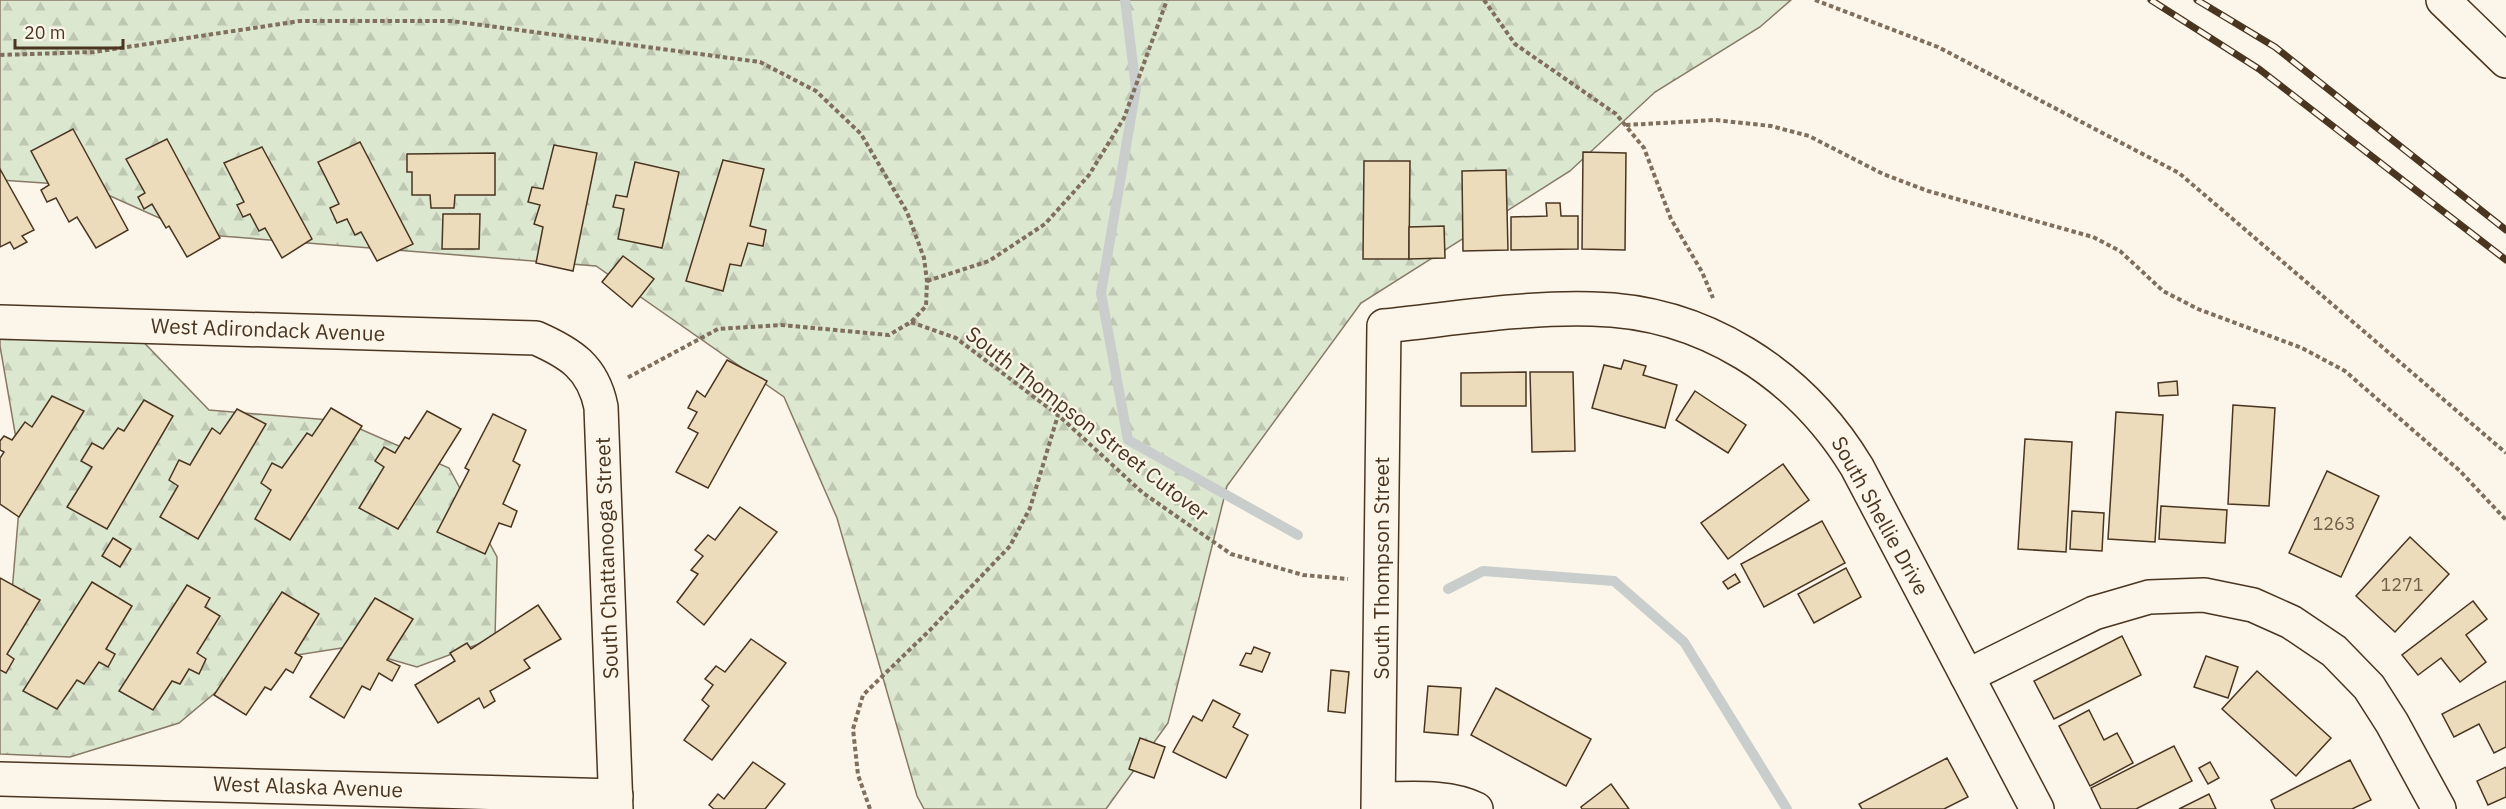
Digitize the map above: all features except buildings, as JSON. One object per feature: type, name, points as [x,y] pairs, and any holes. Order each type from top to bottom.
[{"type":"street","points":[[2443,0],[2506,61]]},
{"type":"street","name":"South Shellie Drive","points":[[1384,326],[1519,312],[1591,309],[1631,312],[1666,320],[1713,336],[1744,351],[1806,400],[1840,439],[2037,809]]},
{"type":"street","name":"West Adirondack Avenue","points":[[0,322],[536,338]]},
{"type":"street","name":"South Thompson Street","points":[[1379,804],[1384,326]]},
{"type":"street","name":"South Chattanooga Street","points":[[536,338],[565,350],[585,370],[598,392],[601,407],[616,802]]},
{"type":"street","points":[[1967,676],[2094,613],[2149,597],[2204,595],[2253,605],[2291,622],[2334,651],[2369,687],[2392,723],[2439,809]]},
{"type":"street","name":"West Alaska Avenue","points":[[0,779],[616,802]]},
{"type":"street","points":[[1379,804],[1428,799],[1476,809]]},
{"type":"path","points":[[927,281],[989,261],[1045,224],[1089,175],[1124,118],[1167,0]]},
{"type":"path","points":[[1484,0],[1515,44],[1616,114],[1644,148],[1671,219],[1702,272],[1714,305]]},
{"type":"path","points":[[1815,0],[1938,47],[2179,173],[2506,453]]},
{"type":"path","points":[[0,55],[94,52],[300,21],[451,21],[760,62],[816,91],[861,134],[907,212],[924,258],[927,281],[926,306],[911,322],[890,335],[781,325],[718,329],[598,392]]},
{"type":"path","points":[[1626,125],[1715,120],[1771,126],[1809,136],[1882,174],[1928,191],[2093,237],[2120,251],[2163,291],[2198,309],[2302,348],[2345,371],[2460,471],[2506,520]]},
{"type":"path","name":"South Thompson Street Cutover","points":[[911,322],[956,338],[1058,415],[1143,493],[1231,554],[1303,575],[1335,579],[1382,580]]},
{"type":"path","points":[[870,809],[858,775],[853,729],[862,695],[931,629],[1010,546],[1030,508],[1058,415]]},
{"type":"green space","points":[[0,0],[1791,0],[1760,27],[1655,92],[1570,171],[1361,303],[1227,486],[1168,723],[1106,809],[924,809],[917,796],[837,518],[784,397],[596,266],[195,234],[88,186],[0,180]]},
{"type":"green space","points":[[0,316],[128,326],[209,410],[342,421],[449,468],[497,557],[495,638],[417,667],[348,647],[252,662],[179,723],[70,757],[0,754],[0,619],[11,604],[22,473],[0,346]]},
{"type":"waterway","points":[[1125,0],[1136,88],[1101,293],[1128,440],[1298,535]]},
{"type":"waterway","points":[[1448,589],[1483,571],[1614,581],[1684,642],[1787,809]]},
{"type":"railway","points":[[2151,0],[2259,69],[2506,260]]},
{"type":"railway","points":[[2197,0],[2275,47],[2506,230]]}]
